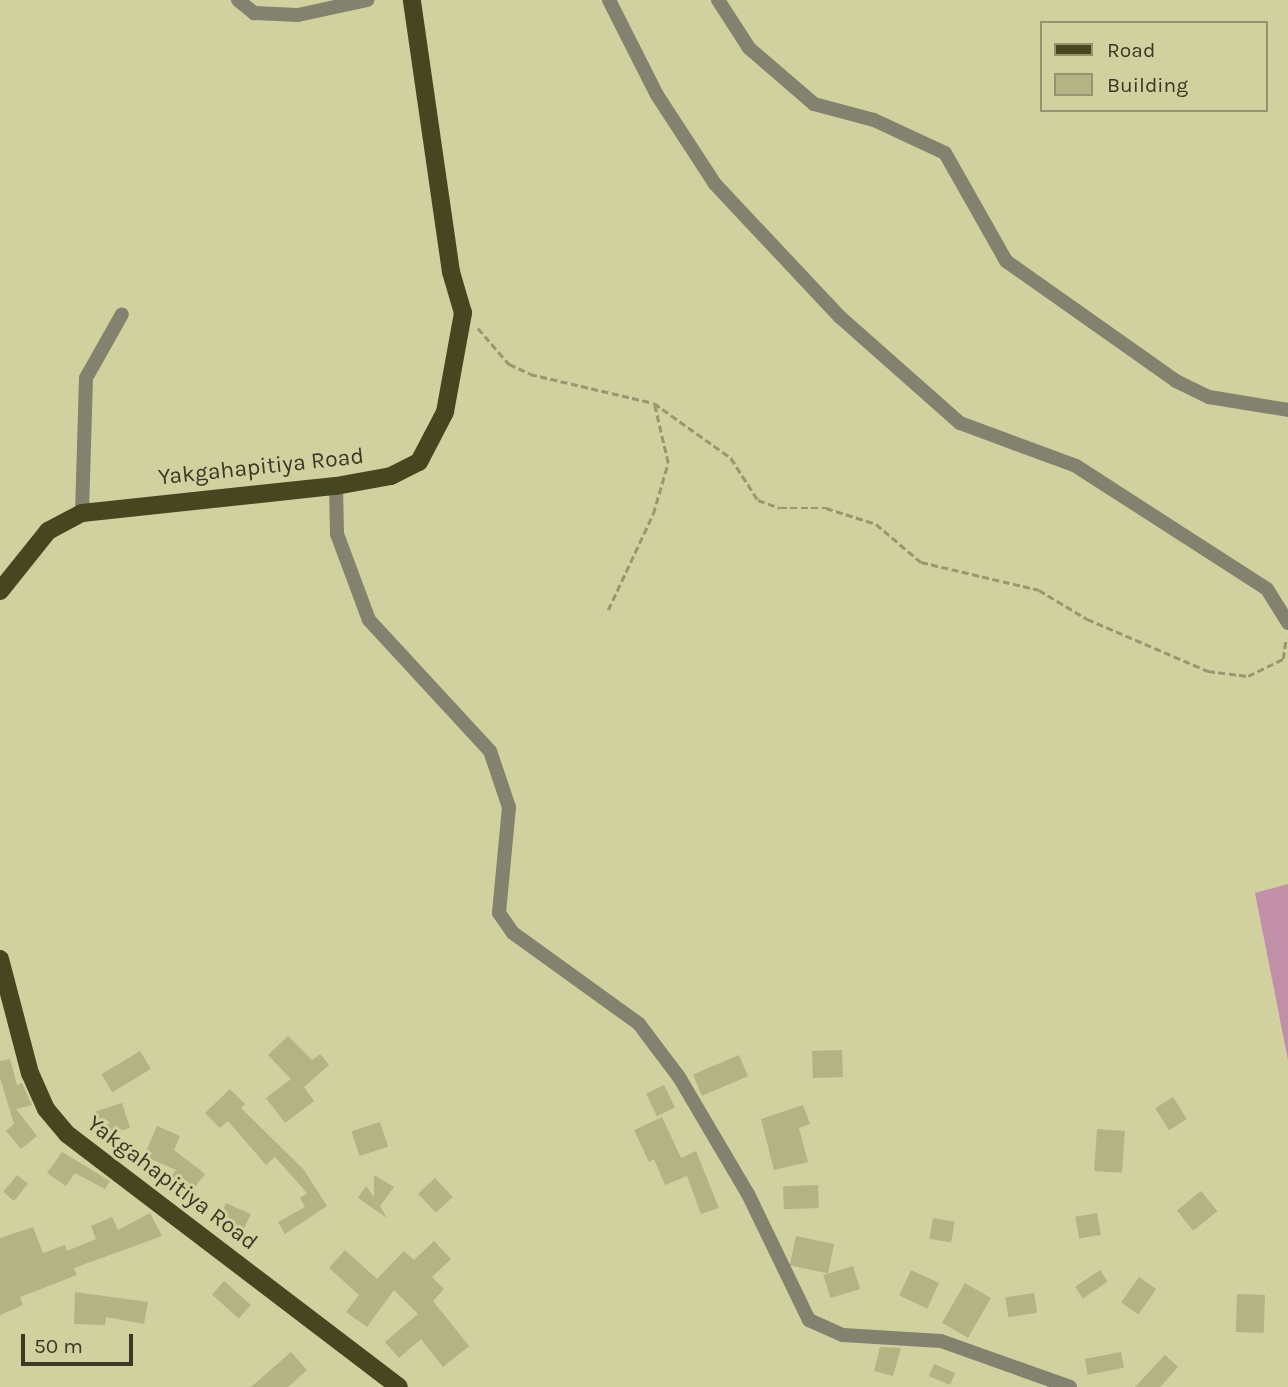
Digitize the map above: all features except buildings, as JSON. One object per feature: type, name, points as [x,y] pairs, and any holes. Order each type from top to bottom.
[{"type":"main road","name":"Yakgahapitiya Road","points":[[0,592],[48,531],[82,513],[336,486],[391,476],[419,461],[445,412],[463,313],[412,0]]},
{"type":"main road","name":"Yakgahapitiya Road","points":[[0,959],[30,1073],[46,1109],[67,1134],[399,1387]]},
{"type":"street","points":[[238,0],[254,13],[298,15],[367,0]]},
{"type":"street","points":[[609,0],[657,95],[715,184],[840,317],[960,424],[1076,466],[1267,589],[1288,623]]},
{"type":"street","points":[[718,0],[749,48],[814,104],[874,120],[945,153],[1006,261],[1177,381],[1209,397],[1288,410]]},
{"type":"street","points":[[82,513],[86,378],[122,314]]},
{"type":"street","points":[[336,486],[337,534],[369,620],[490,751],[509,807],[499,913],[513,933],[639,1024],[679,1077],[748,1194],[809,1320],[843,1335],[940,1341],[1070,1387]]},
{"type":"path","points":[[463,313],[509,364],[530,374],[654,403],[730,458],[758,500],[780,508],[826,508],[876,524],[921,562],[1039,590],[1087,619],[1208,671],[1248,676],[1283,659],[1288,628]]},
{"type":"path","points":[[608,610],[653,514],[668,463],[654,403]]},
{"type":"shaded area","points":[[1288,884],[1288,1060],[1255,893]]}]
